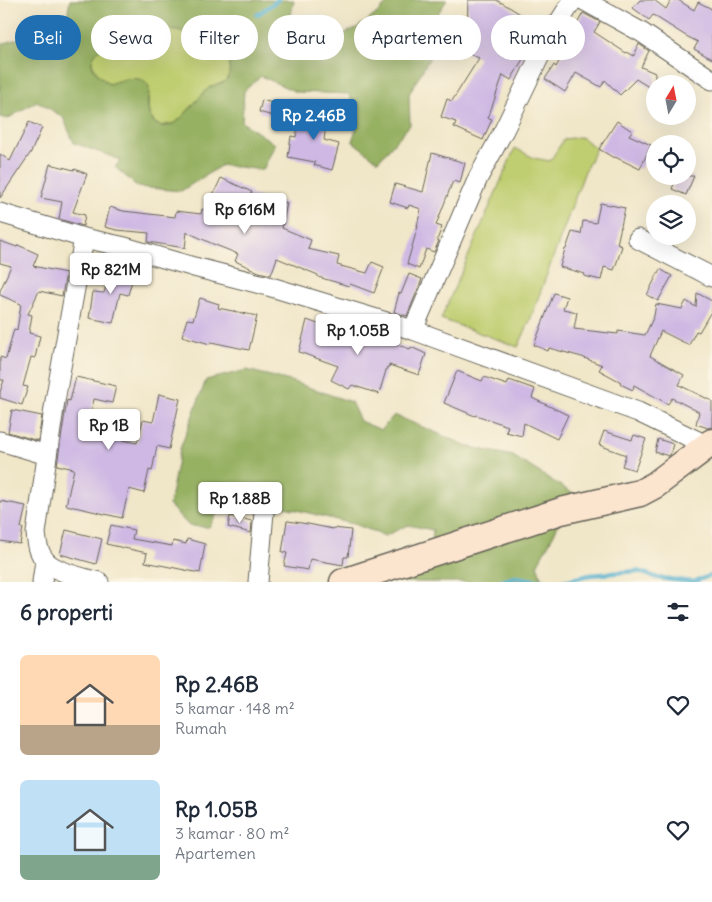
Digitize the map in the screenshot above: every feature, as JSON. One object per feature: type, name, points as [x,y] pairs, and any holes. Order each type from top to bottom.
[{"type":"main road","points":[[343,582],[561,511],[640,493],[655,486],[710,444]]},
{"type":"street","points":[[413,330],[478,178],[504,130],[547,41],[573,0]]},
{"type":"street","points":[[583,0],[641,32],[712,80]]},
{"type":"street","points":[[0,213],[84,238],[125,247],[268,286],[413,330],[638,412],[710,444]]},
{"type":"street","points":[[84,238],[55,400],[36,533],[38,548],[45,561],[66,573],[99,582]]},
{"type":"street","points":[[638,240],[712,278]]},
{"type":"street","points":[[0,441],[47,455]]},
{"type":"street","points":[[258,582],[264,512]]},
{"type":"street","points":[[42,582],[45,561]]},
{"type":"green space","points":[[70,0],[294,0],[291,15],[268,15],[268,60],[344,60],[344,34],[354,29],[354,60],[428,60],[409,94],[410,125],[378,161],[352,141],[359,120],[349,94],[296,92],[261,76],[244,91],[242,122],[275,144],[263,170],[222,165],[181,191],[138,187],[115,167],[121,160],[74,143],[63,117],[37,101],[7,119],[0,117],[2,44],[15,40],[15,60],[81,60],[81,15],[67,15]],"holes":[[[91,15],[171,15],[171,29],[181,31],[181,15],[258,15],[258,60],[228,60],[229,73],[227,80],[211,86],[173,124],[158,125],[152,120],[148,112],[149,86],[139,79],[123,80],[109,84],[93,68],[91,60]]]},
{"type":"green space","points":[[391,0],[447,0],[437,15],[374,15]]},
{"type":"green space","points":[[171,29],[181,31],[181,60],[228,60],[230,72],[228,78],[223,83],[210,87],[175,123],[160,126],[150,116],[148,107],[149,93],[110,84],[98,74],[92,60],[171,60]]},
{"type":"green space","points":[[581,137],[596,148],[585,171],[529,323],[518,347],[441,319],[515,148],[534,158],[550,161],[564,139]]},
{"type":"green space","points":[[247,370],[290,381],[351,402],[360,421],[381,430],[394,415],[470,447],[513,456],[572,493],[554,534],[537,565],[543,582],[402,582],[431,571],[433,530],[408,525],[385,536],[357,525],[229,493],[209,527],[189,526],[169,505],[180,449],[206,380]]},
{"type":"building","points":[[468,0],[496,0],[522,15],[491,15],[491,60],[522,60],[511,80],[503,75],[488,118],[492,119],[483,140],[454,127],[456,122],[441,117],[447,99],[452,101],[478,60],[481,60],[481,15],[468,15]]},
{"type":"building","points":[[640,0],[654,0],[666,9],[671,0],[678,0],[694,10],[698,2],[712,9],[712,59],[694,49],[698,42],[653,15],[649,20],[633,8]]},
{"type":"building","points":[[583,13],[600,22],[594,32],[626,53],[634,56],[639,44],[649,51],[641,67],[655,73],[655,75],[646,75],[646,85],[636,79],[620,95],[605,80],[601,87],[576,73],[565,92],[545,79],[554,65],[556,67],[560,60],[585,60],[585,15],[582,15]]},
{"type":"building","points":[[262,100],[276,104],[273,116],[259,112]]},
{"type":"building","points":[[317,107],[328,109],[324,140],[339,144],[332,170],[314,165],[315,162],[288,157],[291,136],[296,137],[300,116],[315,118]]},
{"type":"building","points":[[617,121],[632,131],[629,135],[646,143],[646,156],[640,169],[614,158],[599,149]]},
{"type":"building","points":[[29,122],[42,128],[31,152],[0,198],[0,154],[10,161]]},
{"type":"building","points":[[432,153],[465,163],[460,183],[453,181],[436,225],[442,227],[437,240],[439,241],[434,252],[426,249],[419,269],[407,264],[421,209],[409,205],[408,208],[390,202],[395,184],[423,192]]},
{"type":"building","points":[[50,164],[75,169],[87,174],[73,212],[85,215],[83,226],[59,219],[62,202],[41,198]]},
{"type":"building","points":[[221,178],[252,192],[250,195],[287,203],[282,228],[311,240],[308,249],[339,256],[337,265],[367,273],[372,262],[384,267],[374,293],[350,284],[349,286],[318,277],[318,275],[277,258],[271,275],[259,272],[235,261],[238,254],[187,232],[185,248],[148,242],[149,233],[105,227],[110,207],[123,211],[175,217],[176,211],[201,214],[202,209],[206,210]]},
{"type":"building","points":[[674,185],[690,185],[686,195],[672,189]]},
{"type":"building","points":[[600,203],[625,208],[617,244],[622,246],[618,259],[614,270],[604,267],[601,280],[560,267],[572,232],[581,234],[583,221],[596,223]]},
{"type":"building","points":[[0,241],[17,247],[18,245],[38,254],[33,266],[66,273],[62,296],[39,291],[28,314],[32,315],[29,333],[40,336],[35,358],[31,357],[23,386],[28,387],[22,405],[0,398],[4,380],[0,380],[0,357],[6,359],[14,329],[17,330],[21,304],[0,295],[11,266],[0,263]]},
{"type":"building","points":[[111,267],[134,273],[128,295],[120,293],[113,323],[89,318],[93,292],[104,293]]},
{"type":"building","points":[[660,269],[672,276],[658,301],[647,295]]},
{"type":"building","points":[[409,274],[422,279],[407,316],[394,312],[399,293],[401,294]]},
{"type":"building","points":[[554,293],[567,297],[563,309],[577,312],[574,329],[618,334],[618,331],[645,335],[654,316],[656,304],[682,309],[686,301],[696,307],[697,293],[712,301],[712,310],[699,332],[696,331],[689,345],[661,331],[650,356],[684,375],[679,385],[712,401],[712,427],[708,428],[696,424],[699,412],[672,398],[668,404],[634,385],[633,390],[620,384],[621,382],[599,370],[602,365],[582,357],[549,348],[548,351],[534,345]]},
{"type":"building","points":[[200,298],[219,304],[218,308],[257,316],[249,350],[211,342],[210,344],[182,336],[187,319],[193,320]]},
{"type":"building","points":[[307,320],[340,332],[340,329],[376,340],[377,338],[410,349],[411,347],[426,354],[419,375],[389,365],[379,394],[352,385],[349,389],[331,380],[338,366],[299,352]]},
{"type":"building","points":[[457,371],[482,381],[484,377],[507,385],[509,380],[535,389],[532,398],[568,415],[557,439],[524,423],[522,436],[506,432],[508,426],[475,416],[444,403]]},
{"type":"building","points":[[76,377],[116,386],[112,403],[94,399],[87,432],[137,443],[143,420],[153,422],[159,394],[180,399],[169,449],[157,446],[152,471],[149,470],[144,493],[129,489],[122,518],[66,505],[74,469],[57,465],[67,400],[70,401]]},
{"type":"building","points":[[12,410],[42,416],[38,441],[8,432]]},
{"type":"building","points":[[604,431],[632,440],[634,435],[646,439],[635,470],[622,466],[626,455],[599,445]]},
{"type":"building","points":[[658,439],[673,444],[669,456],[655,452]]},
{"type":"building","points":[[0,501],[26,506],[21,528],[23,528],[20,544],[0,541]]},
{"type":"building","points":[[230,516],[252,521],[251,533],[228,527]]},
{"type":"building","points":[[287,521],[333,529],[351,530],[348,557],[344,557],[343,565],[310,559],[308,570],[284,566],[287,553],[282,552]]},
{"type":"building","points":[[111,525],[134,530],[132,539],[172,546],[173,541],[186,544],[187,539],[205,544],[200,573],[145,562],[147,553],[106,544]]},
{"type":"building","points":[[66,530],[102,539],[96,564],[60,554]]},
{"type":"waterway","points":[[257,15],[278,0]]},
{"type":"waterway","points":[[560,582],[590,575],[637,571],[658,578],[693,582],[712,575]]},
{"type":"waterway","points":[[500,582],[515,577],[548,582]]}]
